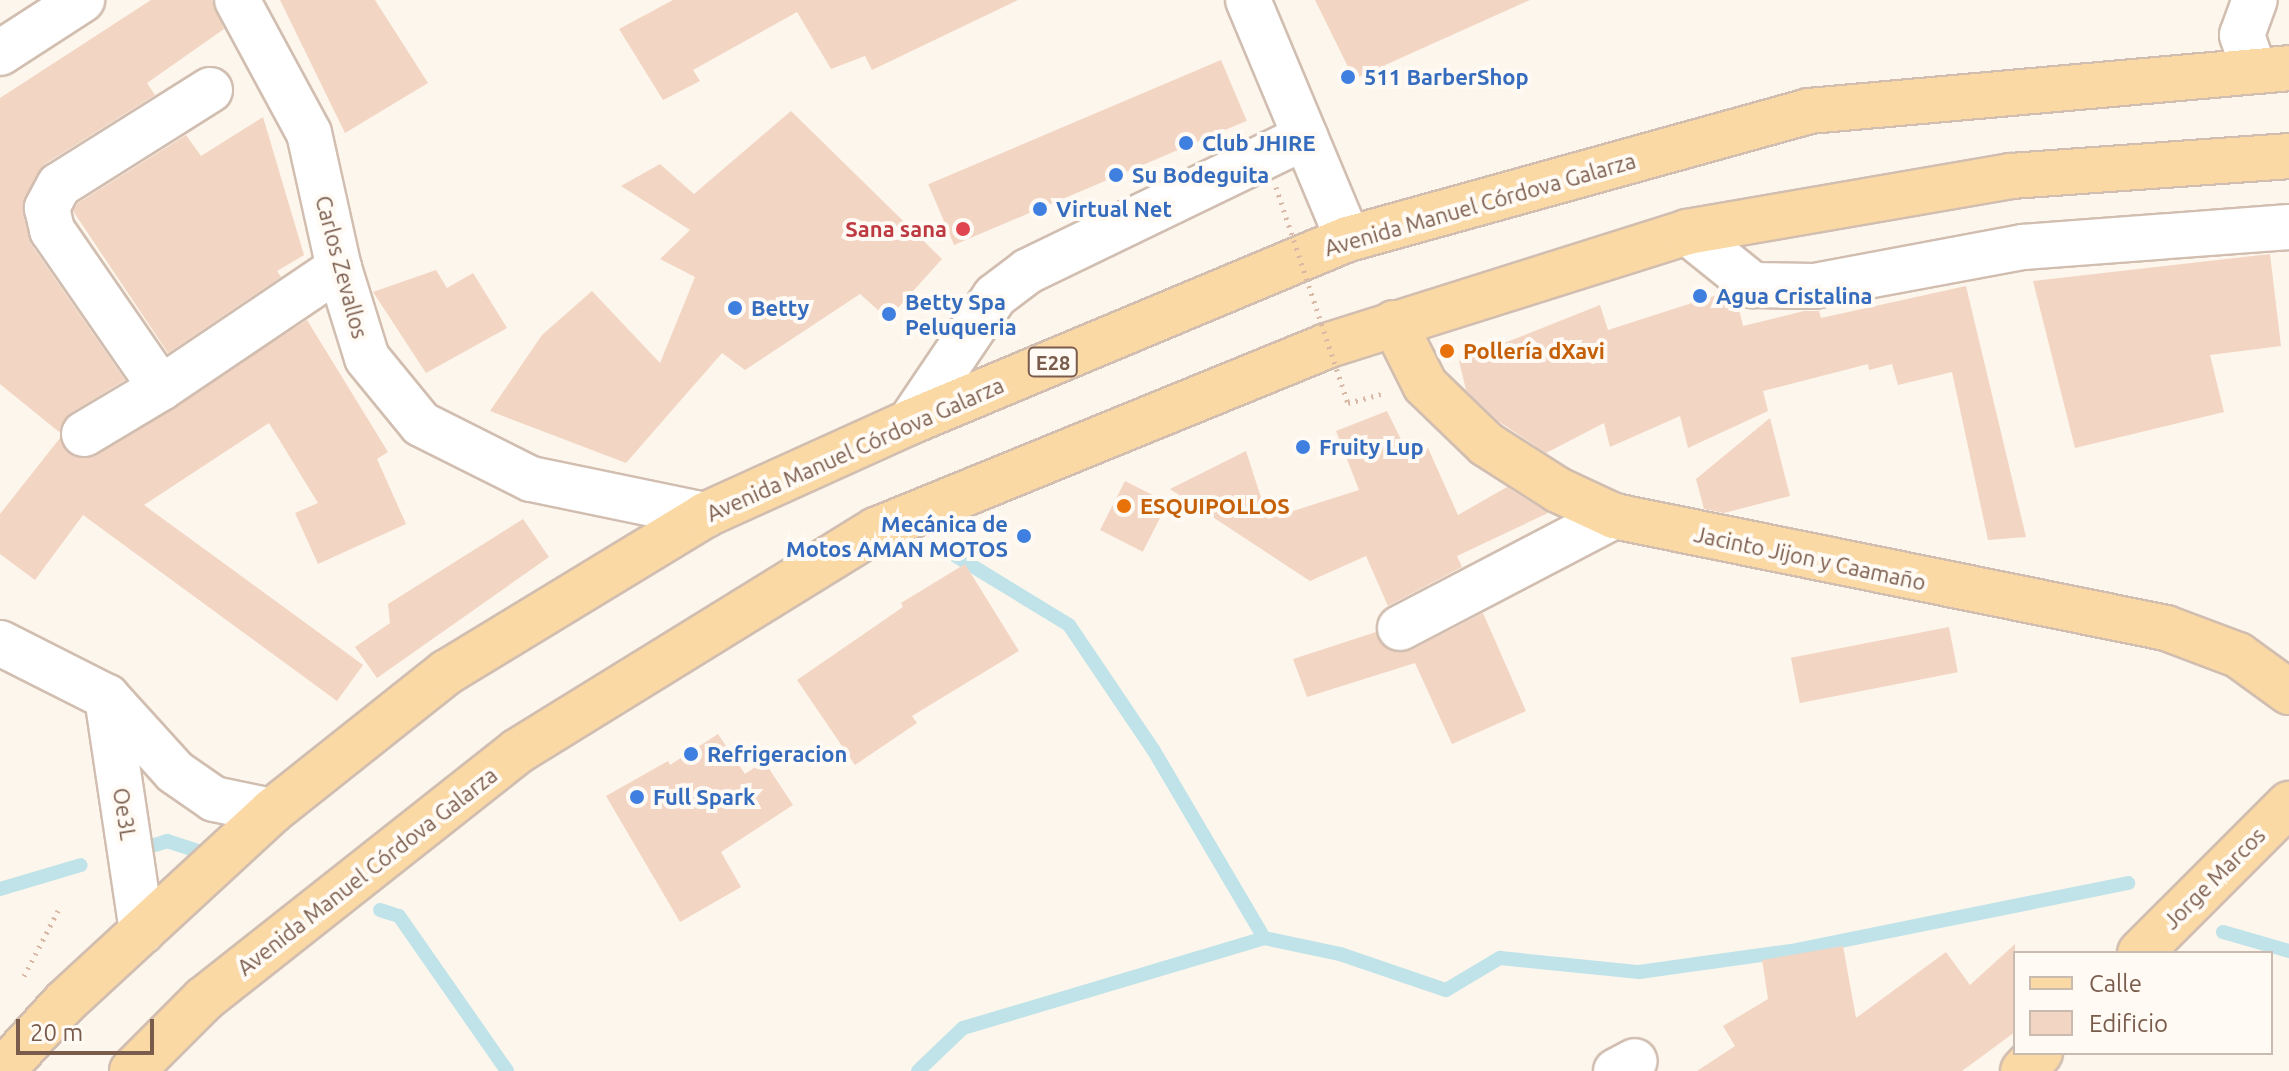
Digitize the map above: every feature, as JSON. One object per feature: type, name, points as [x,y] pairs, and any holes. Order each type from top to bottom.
[{"type":"main road","name":"Avenida Manuel Córdova Galarza","points":[[2,1071],[64,1003],[272,811],[447,672],[705,515],[910,422],[1348,239],[1809,111],[2272,69]]},
{"type":"main road","name":"Avenida Manuel Córdova Galarza","points":[[132,1071],[204,999],[518,751],[876,530],[1326,346],[1687,232],[2011,176],[2289,156]]},
{"type":"main road","name":"Jacinto Jijon y Caamaño","points":[[1394,323],[1425,385],[1486,444],[1558,490],[1614,516],[2166,628],[2238,655],[2289,692]]},
{"type":"main road","name":"Jorge Marcos","points":[[2142,951],[2287,805]]},
{"type":"main road","points":[[2023,1071],[2038,1055]]},
{"type":"street","points":[[0,53],[82,0]]},
{"type":"street","name":"Carlos Zevallos","points":[[237,0],[309,133],[339,268],[367,358],[421,424],[531,479],[705,515]]},
{"type":"street","points":[[1248,0],[1348,239]]},
{"type":"street","points":[[2255,0],[2242,35],[2272,69]]},
{"type":"street","points":[[161,388],[52,230],[47,208],[59,185],[210,90]]},
{"type":"street","points":[[910,422],[995,296],[1028,271],[1305,137]]},
{"type":"street","points":[[1687,232],[1753,285],[1814,286],[2023,247],[2289,227]]},
{"type":"street","points":[[84,434],[161,388],[339,268]]},
{"type":"street","points":[[1400,628],[1614,516]]},
{"type":"street","points":[[0,643],[107,697],[175,772],[214,799],[272,811]]},
{"type":"street","name":"Oe3L","points":[[107,697],[142,931]]},
{"type":"path","points":[[1276,187],[1348,403]]},
{"type":"path","points":[[22,982],[61,905]]},
{"type":"building","points":[[151,0],[212,0],[224,29],[147,83],[155,95],[45,164],[25,197],[23,214],[31,244],[125,380],[71,413],[59,432],[0,384],[0,98]]},
{"type":"building","points":[[280,0],[375,0],[428,83],[345,133]]},
{"type":"building","points":[[673,0],[1018,0],[872,70],[865,56],[831,69],[797,12],[693,70],[700,81],[663,100],[619,29]]},
{"type":"building","points":[[1315,0],[1530,0],[1354,79]]},
{"type":"building","points":[[1221,60],[1247,121],[954,245],[928,184]]},
{"type":"building","points":[[791,111],[942,259],[888,319],[860,294],[745,370],[722,353],[626,463],[490,411],[542,335],[592,291],[660,363],[695,277],[660,259],[690,230],[621,186],[660,164],[694,194]]},
{"type":"building","points":[[263,117],[304,255],[277,271],[281,277],[168,353],[73,211],[78,203],[186,135],[201,156]]},
{"type":"building","points":[[2270,254],[2281,346],[2210,355],[2224,412],[2075,448],[2033,281]]},
{"type":"building","points":[[436,270],[447,288],[473,273],[507,328],[426,373],[373,292]]},
{"type":"building","points":[[1966,286],[2026,537],[1988,540],[1952,372],[1898,385],[1892,364],[1869,370],[1868,364],[1763,391],[1768,411],[1688,448],[1680,416],[1610,447],[1604,423],[1546,453],[1498,421],[1466,390],[1459,361],[1600,305],[1608,330],[1723,293],[1738,305],[1743,326],[1804,311],[1819,311],[1821,318]]},
{"type":"building","points":[[307,320],[388,452],[377,459],[406,524],[318,564],[295,513],[318,503],[269,423],[144,505],[363,665],[337,701],[83,515],[35,580],[0,554],[0,514],[60,438],[73,456],[97,455]]},
{"type":"building","points":[[1387,411],[1409,456],[1428,448],[1458,515],[1507,487],[1548,513],[1457,556],[1462,567],[1388,606],[1366,556],[1310,581],[1170,489],[1246,451],[1268,519],[1359,490],[1336,431]]},
{"type":"building","points":[[1770,418],[1790,496],[1724,513],[1704,509],[1696,479]]},
{"type":"building","points":[[1125,481],[1168,503],[1143,552],[1100,530]]},
{"type":"building","points":[[523,519],[549,557],[377,678],[355,647],[390,623],[388,604]]},
{"type":"building","points":[[965,564],[1019,651],[912,716],[917,723],[855,765],[797,680],[903,607],[901,603]]},
{"type":"building","points":[[1483,613],[1526,711],[1452,744],[1415,663],[1307,697],[1293,659],[1376,632],[1387,649],[1411,650]]},
{"type":"building","points":[[1949,627],[1958,672],[1800,703],[1791,658]]},
{"type":"building","points":[[718,734],[745,774],[764,761],[793,805],[721,852],[741,887],[680,922],[606,796],[668,761],[670,765]]},
{"type":"building","points":[[2015,944],[2013,1033],[1962,1071],[1697,1071],[1735,1046],[1723,1026],[1768,999],[1762,960],[1843,946],[1856,1018],[1946,952],[1970,985]]},
{"type":"waterway","points":[[951,553],[1069,625],[1154,751],[1264,938]]},
{"type":"waterway","points":[[155,845],[167,841],[203,853]]},
{"type":"waterway","points":[[0,889],[81,865]]},
{"type":"waterway","points":[[918,1071],[963,1028],[1264,938],[1340,954],[1446,990],[1500,958],[1639,972],[1791,951],[2128,883]]},
{"type":"waterway","points":[[380,910],[399,916],[507,1071]]},
{"type":"waterway","points":[[2223,932],[2289,951]]},
{"type":"place","name":"511 BarberShop","points":[[1348,77]]},
{"type":"place","name":"Club JHIRE","points":[[1186,143]]},
{"type":"place","name":"Su Bodeguita","points":[[1116,175]]},
{"type":"place","name":"Virtual Net","points":[[1040,209]]},
{"type":"place","name":"Sana sana","points":[[963,229]]},
{"type":"place","name":"Agua Cristalina","points":[[1700,296]]},
{"type":"place","name":"Betty","points":[[735,308]]},
{"type":"place","name":"Betty Spa Peluqueria","points":[[889,314]]},
{"type":"place","name":"Pollería dXavi","points":[[1447,351]]},
{"type":"place","name":"Fruity Lup","points":[[1303,447]]},
{"type":"place","name":"ESQUIPOLLOS","points":[[1124,506]]},
{"type":"place","name":"Mecánica de Motos AMAN MOTOS","points":[[1024,536]]},
{"type":"place","name":"Refrigeracion","points":[[691,754]]},
{"type":"place","name":"Full Spark","points":[[637,797]]}]
